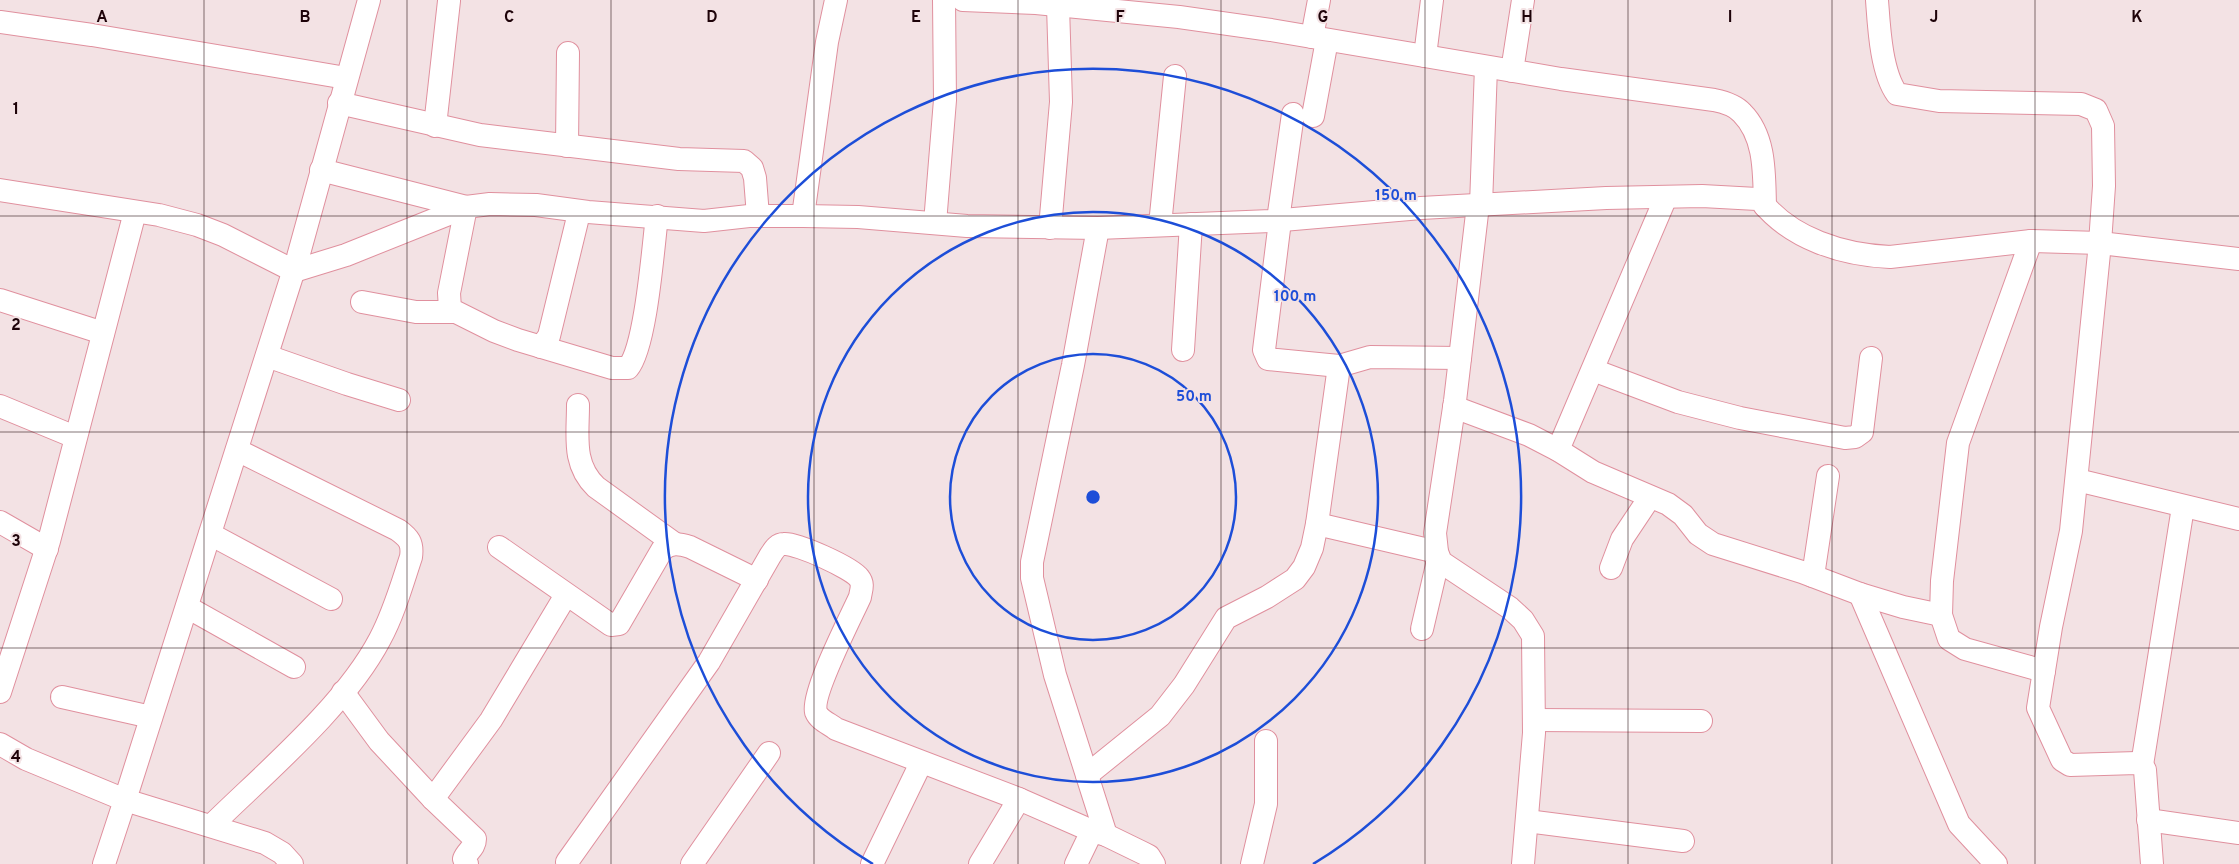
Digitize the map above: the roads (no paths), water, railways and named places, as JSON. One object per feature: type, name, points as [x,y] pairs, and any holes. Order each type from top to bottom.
[{"type":"street","points":[[110,862],[125,800],[294,271],[369,0]]},
{"type":"street","points":[[803,216],[827,42],[836,0]]},
{"type":"street","points":[[935,223],[945,100],[944,0]]},
{"type":"street","points":[[963,0],[1036,2],[1058,6],[1179,17],[1319,38],[1486,67],[1714,100],[1730,104],[1743,113],[1759,142],[1764,164],[1765,206]]},
{"type":"street","points":[[1318,0],[1319,38],[1278,220],[1280,230],[1264,350],[1268,359],[1339,366],[1370,357],[1460,358]]},
{"type":"street","points":[[1425,56],[1432,0]]},
{"type":"street","points":[[1512,71],[1523,0]]},
{"type":"street","points":[[1877,0],[1886,66],[1892,85],[1900,96],[1939,101],[2082,104],[2096,110],[2103,122],[2100,243],[2077,480],[2071,531],[2038,708],[2064,762],[2070,765],[2137,763],[2142,765]]},
{"type":"street","points":[[435,126],[449,1]]},
{"type":"street","points":[[1050,228],[1061,102],[1058,6]]},
{"type":"street","points":[[0,22],[92,35],[346,78]]},
{"type":"street","points":[[567,146],[568,53]]},
{"type":"street","points":[[1422,629],[1437,565],[1435,533],[1454,407],[1480,205],[1486,67]]},
{"type":"street","points":[[1160,226],[1175,76]]},
{"type":"street","points":[[340,103],[480,135],[679,158],[744,161],[752,168],[756,178],[758,216]]},
{"type":"street","points":[[321,170],[466,207]]},
{"type":"street","points":[[0,190],[159,215],[197,225],[223,235],[294,271],[346,254],[466,207],[490,204],[536,205],[588,212],[704,221],[758,216],[803,216],[1050,228],[1098,228],[1278,220],[1606,198],[1752,198],[1761,201],[1783,224],[1806,236],[1840,250],[1872,256],[1890,257],[2031,241],[2100,243],[2239,259]]},
{"type":"street","points":[[1558,450],[1666,197]]},
{"type":"street","points":[[453,312],[449,307],[449,293],[466,207]]},
{"type":"street","points":[[0,692],[47,549],[135,212]]},
{"type":"street","points":[[362,302],[416,312],[453,312],[494,331],[541,347],[612,368],[628,368],[632,363],[641,340],[657,216]]},
{"type":"street","points":[[541,347],[549,336],[578,217]]},
{"type":"street","points":[[1183,350],[1191,224]]},
{"type":"street","points":[[1076,864],[1099,833],[1087,775],[1055,675],[1032,578],[1032,562],[1073,365],[1098,228]]},
{"type":"street","points":[[2031,241],[1958,443],[1942,580],[1941,615],[1948,639],[1965,649],[2044,672]]},
{"type":"street","points":[[0,300],[103,333]]},
{"type":"street","points":[[267,356],[399,400]]},
{"type":"street","points":[[1592,370],[1678,402],[1740,418],[1845,438],[1855,437],[1862,432],[1870,358]]},
{"type":"street","points":[[1087,775],[1160,716],[1184,685],[1226,618],[1267,597],[1295,579],[1304,567],[1312,548],[1317,524],[1339,366]]},
{"type":"street","points":[[0,406],[75,437]]},
{"type":"street","points":[[578,406],[578,451],[581,467],[587,478],[596,487],[675,544],[690,548],[757,580]]},
{"type":"street","points":[[1454,407],[1529,435],[1558,450],[1593,472],[1677,509],[1698,534],[1713,544],[1813,576],[1903,608],[1941,615]]},
{"type":"street","points":[[212,825],[343,692],[380,640],[411,557],[412,543],[408,537],[398,530],[237,450]]},
{"type":"street","points":[[1813,576],[1828,476]]},
{"type":"street","points":[[2077,480],[2239,520]]},
{"type":"street","points":[[1611,568],[1622,539],[1650,497]]},
{"type":"street","points":[[2152,864],[2145,770],[2142,765],[2183,507]]},
{"type":"street","points":[[0,522],[47,549]]},
{"type":"street","points":[[1317,524],[1437,552]]},
{"type":"street","points":[[210,534],[331,599]]},
{"type":"street","points":[[499,547],[601,620],[615,626],[619,624],[662,550],[667,546],[675,544]]},
{"type":"street","points":[[567,862],[709,662],[773,551],[776,547],[784,544],[795,546],[844,566],[859,577],[862,584],[860,597],[822,680],[815,709],[819,717],[836,729],[1019,799],[1099,833],[1149,856],[1154,864]]},
{"type":"street","points":[[1437,552],[1441,562],[1510,608],[1531,629],[1534,646],[1534,720],[1523,864]]},
{"type":"street","points":[[1860,594],[1959,824],[1996,864]]},
{"type":"street","points":[[433,799],[491,720],[566,595]]},
{"type":"street","points":[[187,607],[294,667]]},
{"type":"street","points":[[343,692],[379,741],[433,799],[476,839],[474,846],[464,859],[467,864]]},
{"type":"street","points":[[62,697],[152,717]]},
{"type":"street","points":[[1534,720],[1701,721]]},
{"type":"street","points":[[1252,864],[1266,804],[1266,741]]},
{"type":"street","points":[[0,744],[26,759],[125,800],[212,825],[265,843],[282,853],[292,864]]},
{"type":"street","points":[[692,864],[769,753]]},
{"type":"street","points":[[872,864],[921,763]]},
{"type":"street","points":[[980,864],[1019,799]]},
{"type":"street","points":[[2148,820],[2239,833]]},
{"type":"street","points":[[1527,821],[1683,841]]}]
